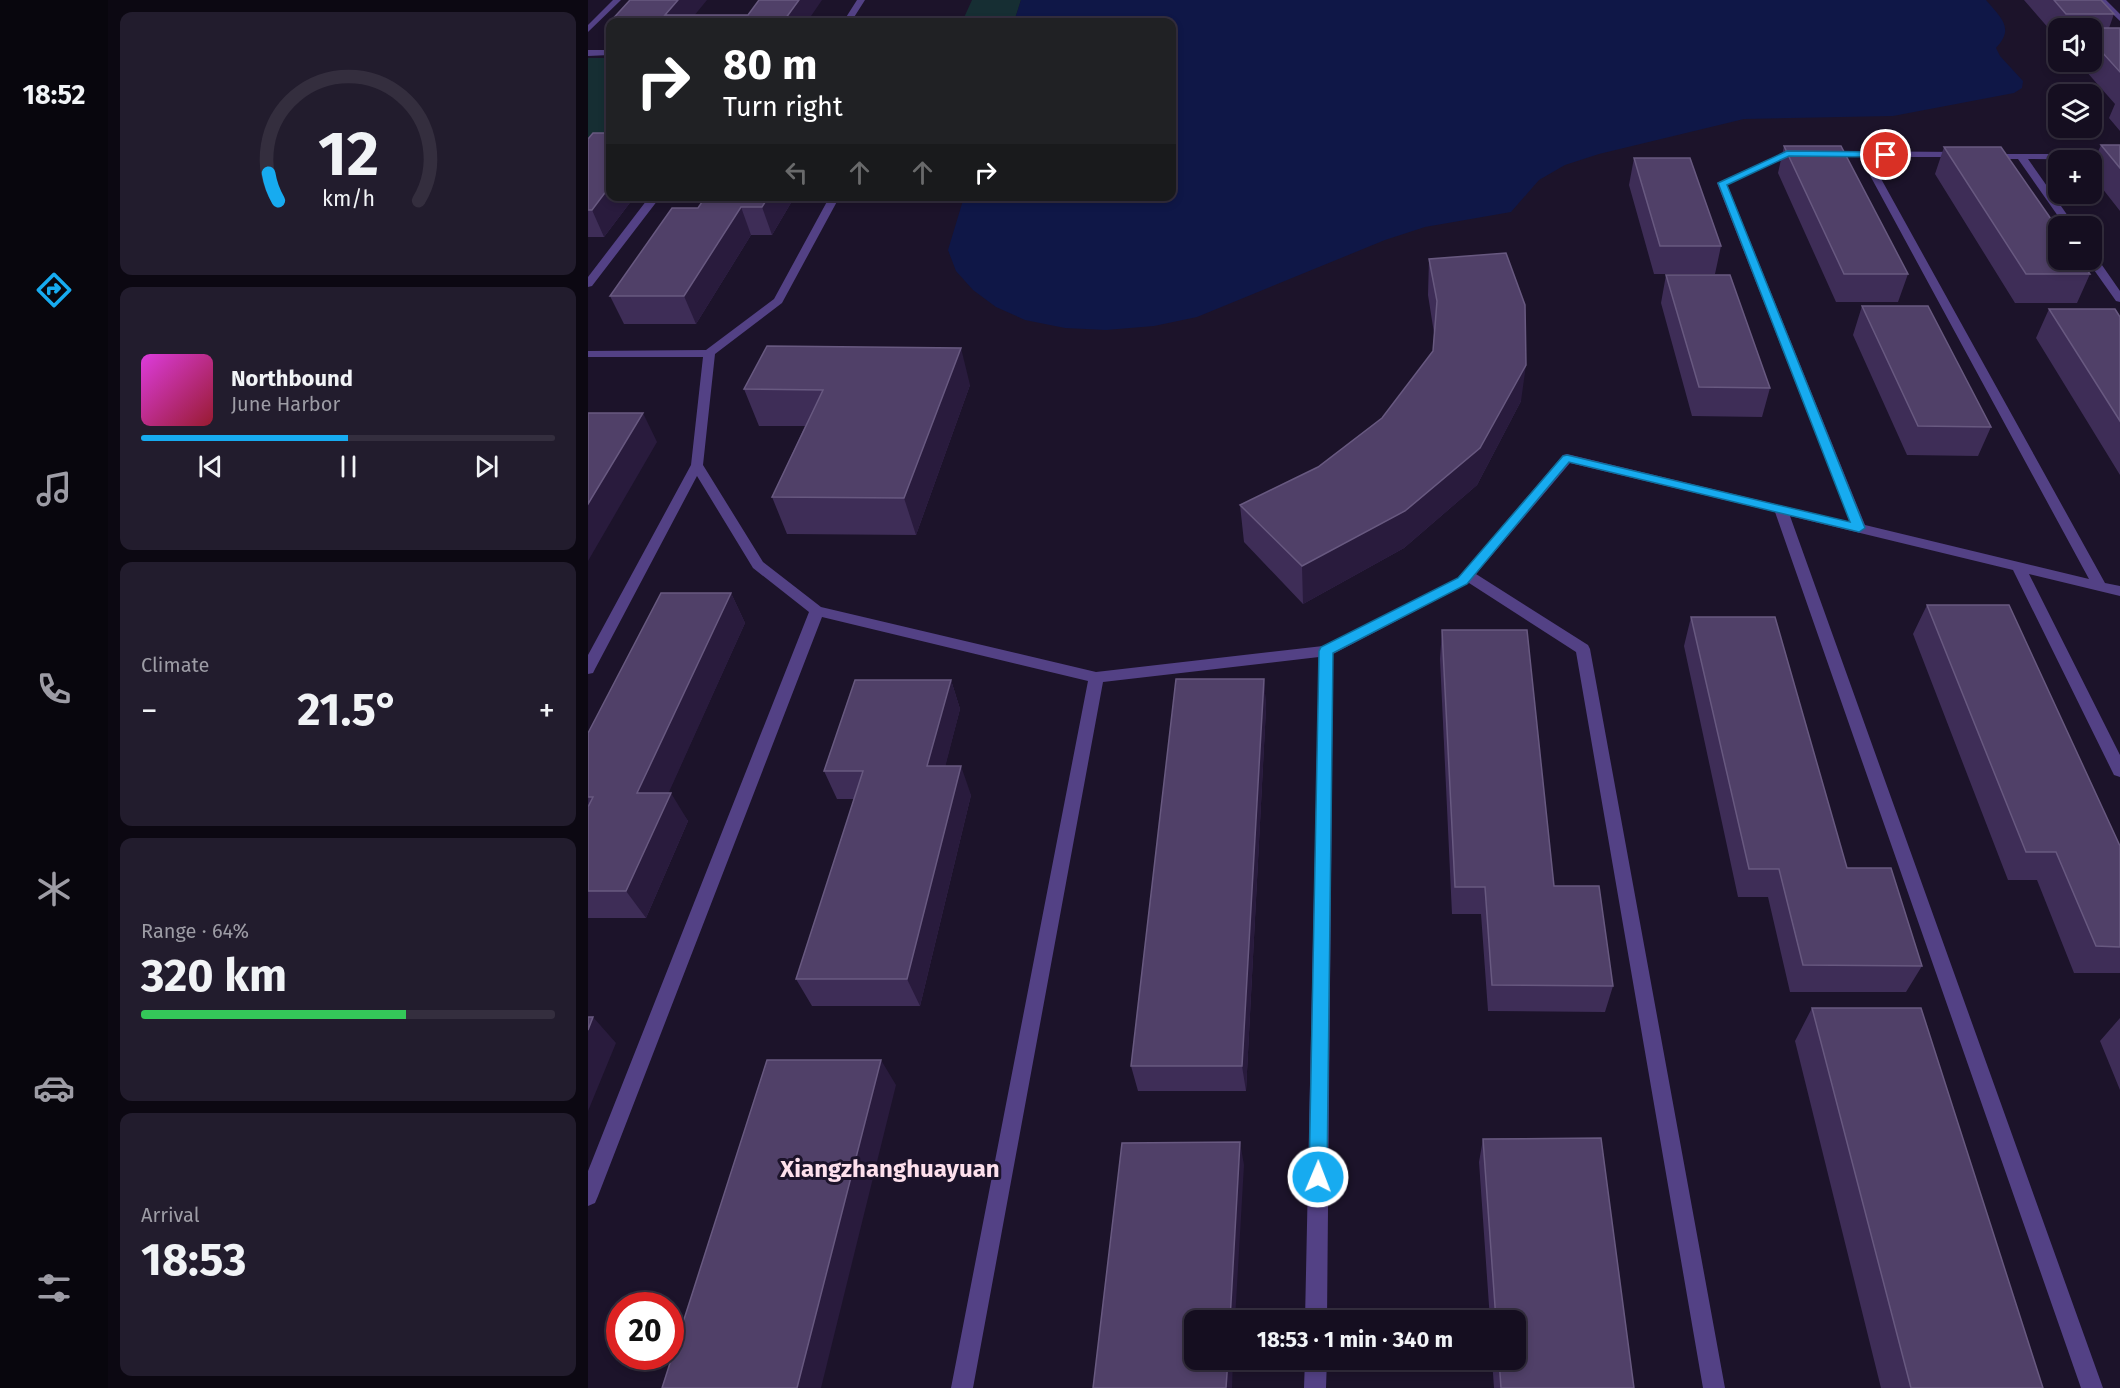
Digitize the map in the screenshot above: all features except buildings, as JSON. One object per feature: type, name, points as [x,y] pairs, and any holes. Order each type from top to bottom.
[{"type":"street","points":[[588,30],[617,0]]},
{"type":"street","points":[[850,18],[861,0]]},
{"type":"street","points":[[2102,0],[2120,19]]},
{"type":"street","points":[[588,53],[606,53]]},
{"type":"street","points":[[1859,528],[1722,183],[1787,154],[2120,157]]},
{"type":"street","points":[[1863,154],[2100,586]]},
{"type":"street","points":[[2021,156],[2063,216]]},
{"type":"street","points":[[588,284],[652,201]]},
{"type":"street","points":[[588,354],[709,353],[778,301],[832,201]]},
{"type":"street","points":[[2100,270],[2120,299]]},
{"type":"street","points":[[588,669],[697,465],[709,353]]},
{"type":"street","points":[[697,465],[758,565],[817,611],[1096,677],[1326,651],[1463,581],[1567,458],[2120,591]]},
{"type":"street","points":[[1781,510],[2092,1388]]},
{"type":"street","points":[[2018,566],[2120,771]]},
{"type":"street","points":[[1467,575],[1583,649],[1714,1388]]},
{"type":"street","points":[[588,1196],[817,611]]},
{"type":"street","points":[[1316,1310],[1326,651]]},
{"type":"street","points":[[962,1388],[1096,677]]},
{"type":"street","points":[[1315,1388],[1316,1370]]},
{"type":"green space","points":[[972,0],[1021,0],[1015,18],[964,18]]},
{"type":"green space","points":[[588,58],[606,58],[606,143],[588,142]]},
{"type":"shaded area","points":[[1021,0],[1986,0],[2004,23],[2005,35],[1996,48],[2000,56],[2023,81],[2022,88],[2014,93],[1893,116],[1744,119],[1599,154],[1565,165],[1539,180],[1511,212],[1425,227],[1385,240],[1197,317],[1154,326],[1106,330],[1065,328],[1025,320],[996,307],[973,290],[956,271],[948,250],[963,201],[1176,201],[1176,18],[1015,18]]},
{"type":"district","name":"Xiangzhanghuayuan","points":[[890,1169]]},
{"type":"route","points":[[1318,1177],[1326,651],[1463,581],[1567,458],[1859,528],[1722,183],[1787,154],[1886,155]]}]
